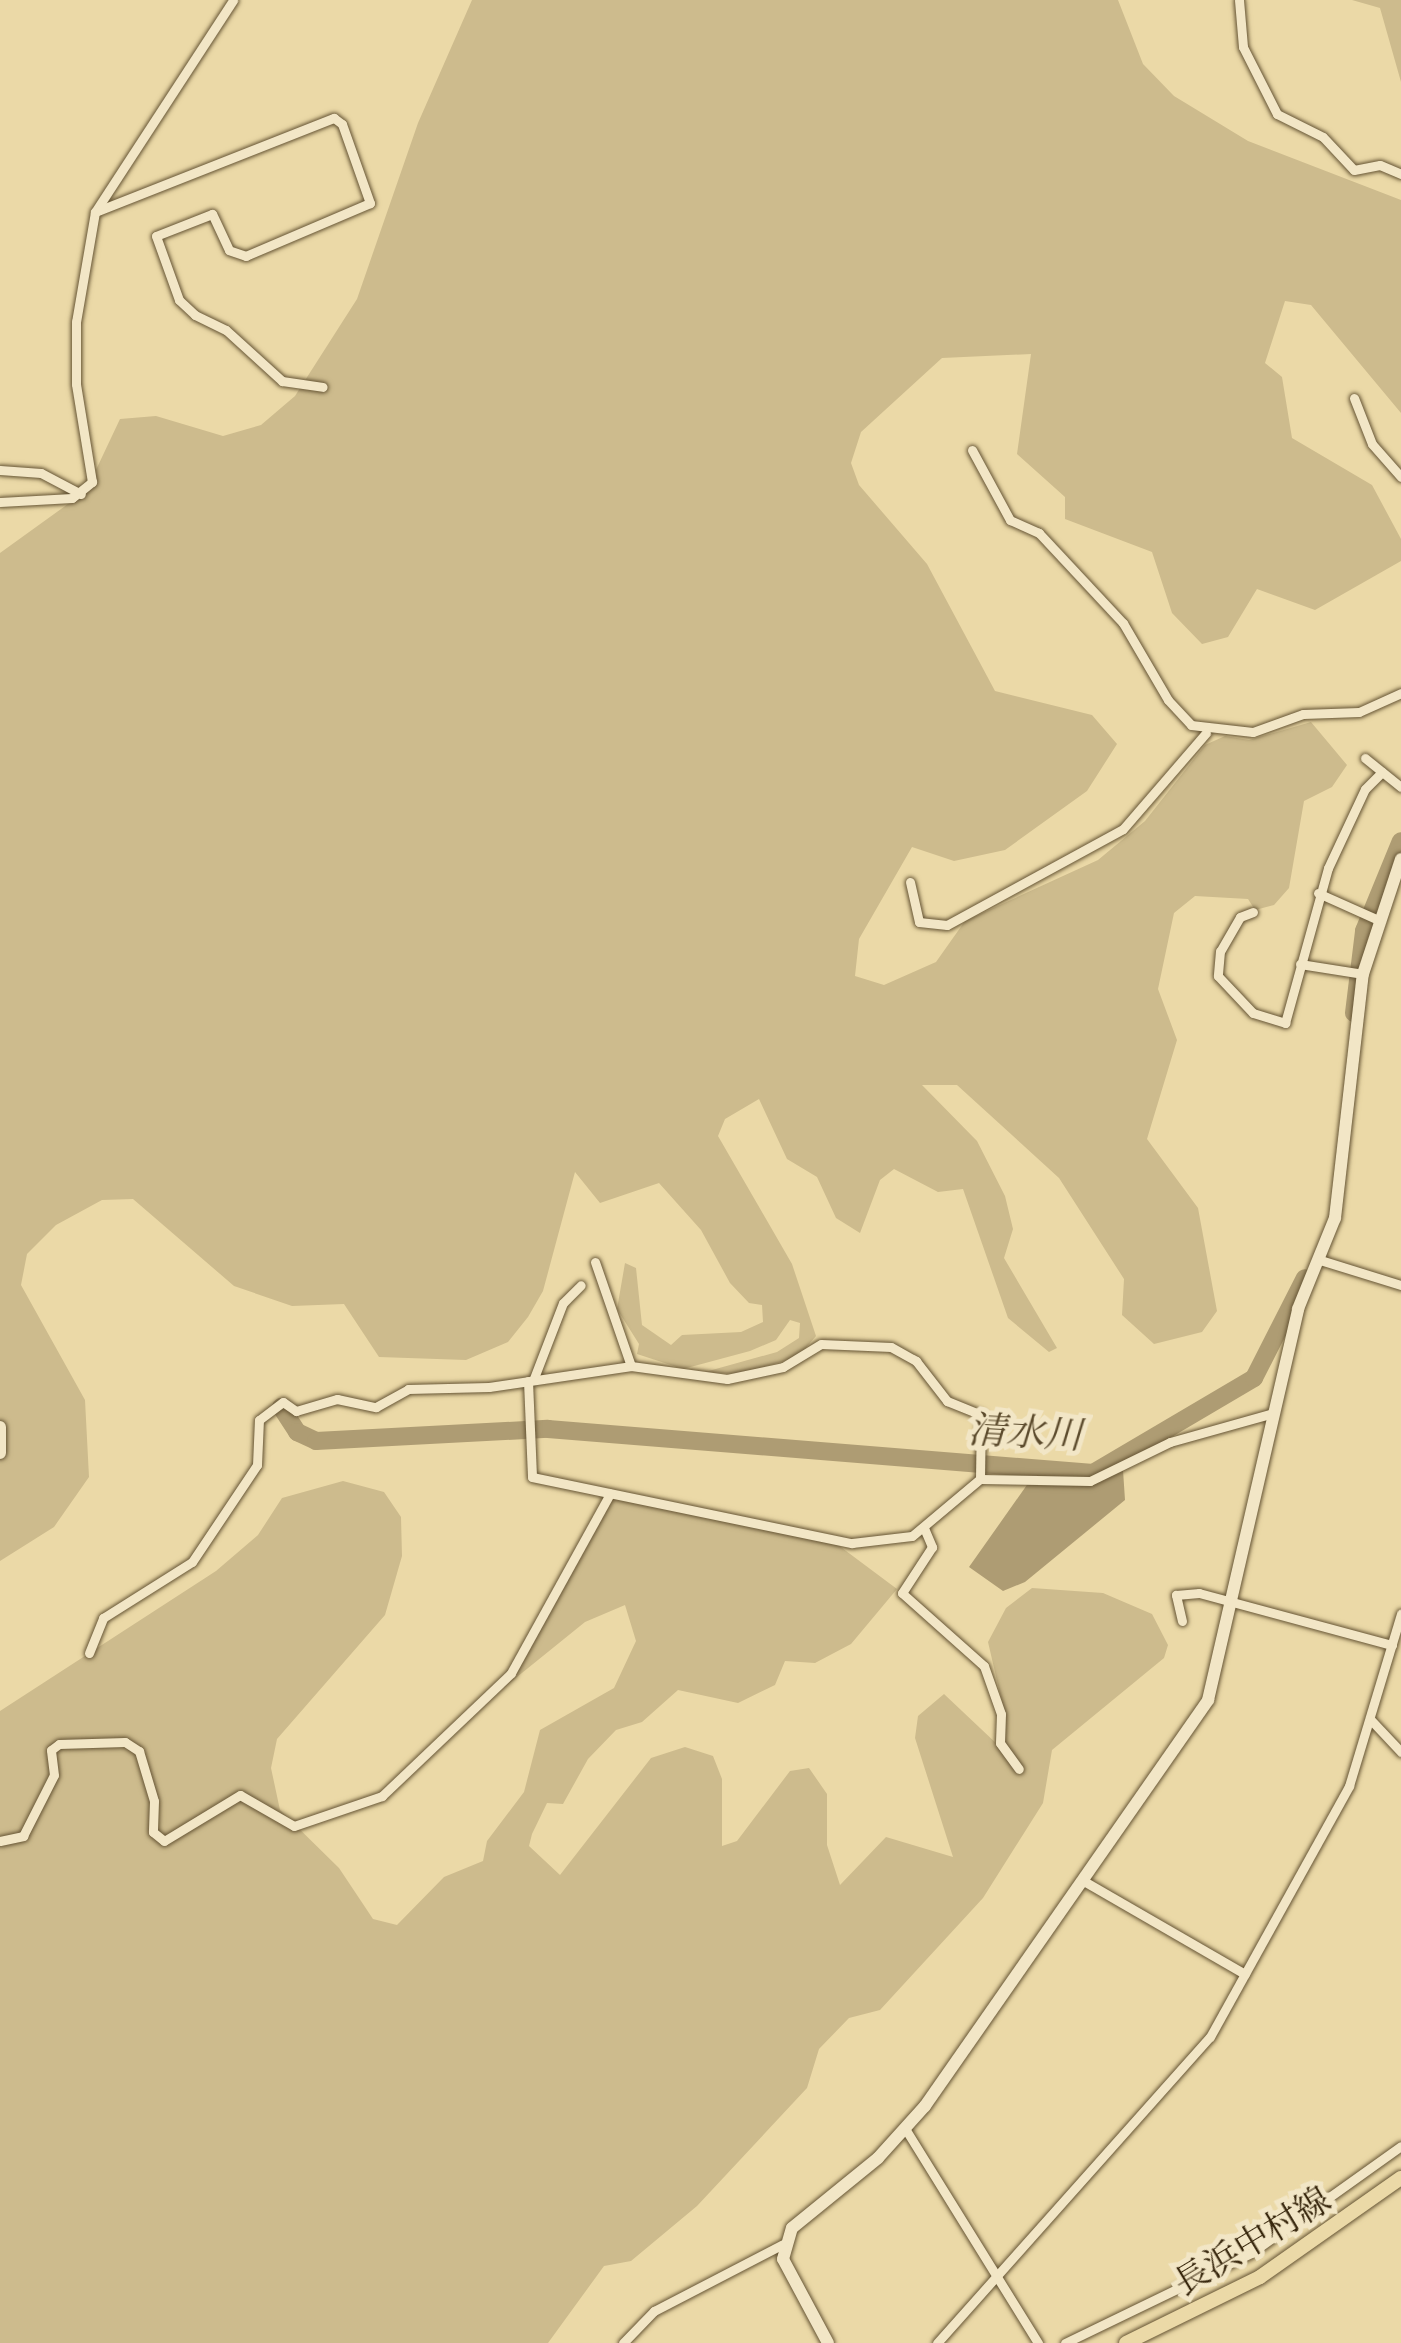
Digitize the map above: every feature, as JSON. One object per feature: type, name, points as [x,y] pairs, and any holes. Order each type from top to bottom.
[{"type":"main road","name":"長浜中村線","points":[[1126,2343],[1260,2276],[1401,2178]]},
{"type":"street","points":[[81,494],[92,473],[76,384],[76,322],[95,212],[233,0]]},
{"type":"street","points":[[1239,0],[1243,48],[1277,114],[1323,137],[1354,170],[1380,165],[1401,174]]},
{"type":"street","points":[[95,212],[334,118],[342,124],[370,202],[246,256],[229,250],[212,214],[156,236],[179,300],[195,315],[226,330],[282,381],[323,387]]},
{"type":"street","points":[[1354,398],[1372,444],[1401,478]]},
{"type":"street","points":[[972,450],[1010,520],[1039,533],[1123,623],[1168,700],[1206,732]]},
{"type":"street","points":[[0,470],[42,472],[81,494]]},
{"type":"street","points":[[0,502],[81,494]]},
{"type":"street","points":[[910,882],[919,922],[947,924],[1123,828],[1206,732],[1359,712],[1401,692]]},
{"type":"street","points":[[1366,758],[1401,787]]},
{"type":"street","points":[[1254,912],[1240,918],[1217,958],[1228,991],[1253,1013],[1284,1023],[1318,893],[1365,789],[1382,772]]},
{"type":"street","points":[[623,2343],[654,2311],[783,2244],[906,2130],[1208,1700],[1298,1309],[1320,1260],[1345,1174],[1364,974],[1376,919],[1401,859]]},
{"type":"street","points":[[1318,893],[1376,919]]},
{"type":"street","points":[[1300,964],[1364,974]]},
{"type":"street","points":[[1320,1260],[1401,1285]]},
{"type":"street","points":[[596,1262],[631,1366]]},
{"type":"street","points":[[581,1285],[563,1303],[531,1380],[532,1477],[852,1542],[924,1528],[980,1479],[1090,1481],[1170,1442],[1273,1414]]},
{"type":"street","points":[[90,1653],[103,1618],[192,1562],[256,1465],[255,1428],[275,1404],[306,1411],[338,1399],[376,1407],[408,1390],[531,1380],[631,1366],[727,1379],[783,1367],[821,1344],[902,1349],[947,1400],[981,1415],[980,1479]]},
{"type":"street","points":[[0,1428],[0,1454]]},
{"type":"street","points":[[0,1841],[23,1836],[54,1775],[51,1750],[59,1744],[125,1742],[139,1752],[154,1801],[153,1832],[164,1840],[240,1795],[294,1826],[382,1796],[511,1673],[610,1494]]},
{"type":"street","points":[[924,1528],[932,1547],[902,1593],[984,1666],[1001,1714],[1000,1742],[1019,1769]]},
{"type":"street","points":[[1182,1621],[1176,1595],[1232,1599],[1392,1645]]},
{"type":"street","points":[[937,2343],[1182,2072],[1245,1974],[1340,1808],[1401,1614]]},
{"type":"street","points":[[1370,1720],[1401,1752]]},
{"type":"street","points":[[1082,1880],[1245,1974]]},
{"type":"street","points":[[906,2130],[1000,2274],[1038,2343]]},
{"type":"street","points":[[1064,2343],[1251,2254],[1401,2146]]},
{"type":"street","points":[[783,2244],[790,2278],[828,2343]]},
{"type":"shaded area","points":[[472,0],[1118,0],[1143,64],[1174,96],[1248,141],[1401,200],[1401,413],[1311,305],[1285,301],[1265,363],[1282,377],[1292,438],[1372,485],[1401,539],[1401,561],[1315,610],[1257,589],[1228,637],[1202,644],[1172,613],[1152,552],[1065,519],[1065,497],[1017,454],[1031,354],[942,358],[861,432],[851,463],[859,485],[927,564],[995,691],[1092,715],[1117,744],[1087,791],[1005,850],[954,861],[912,847],[859,939],[855,976],[884,985],[936,962],[965,921],[1098,860],[1145,821],[1205,745],[1225,736],[1249,740],[1311,722],[1347,765],[1332,787],[1304,801],[1289,888],[1274,905],[1255,910],[1248,899],[1195,896],[1174,913],[1158,989],[1177,1040],[1147,1139],[1198,1208],[1217,1311],[1202,1332],[1154,1344],[1122,1315],[1124,1279],[1059,1178],[957,1085],[922,1085],[977,1141],[1005,1196],[1013,1229],[1004,1258],[1057,1348],[1049,1352],[1008,1318],[963,1189],[938,1192],[894,1169],[880,1180],[860,1233],[836,1218],[817,1177],[787,1159],[759,1099],[725,1119],[718,1136],[792,1264],[816,1336],[798,1357],[739,1374],[705,1372],[777,1352],[799,1338],[800,1323],[790,1320],[776,1340],[750,1351],[683,1369],[637,1354],[639,1344],[617,1309],[625,1263],[636,1268],[642,1325],[671,1345],[682,1335],[741,1332],[763,1322],[762,1305],[749,1303],[730,1283],[701,1230],[659,1183],[600,1203],[575,1172],[543,1291],[528,1317],[508,1342],[466,1360],[379,1357],[344,1304],[292,1306],[234,1286],[133,1199],[102,1200],[56,1225],[27,1254],[21,1285],[85,1400],[89,1477],[54,1527],[0,1561],[0,553],[86,491],[120,419],[156,416],[223,436],[261,425],[295,396],[357,299],[418,123]]},
{"type":"shaded area","points":[[1352,0],[1401,0],[1401,82],[1380,8]]},
{"type":"shaded area","points":[[1123,1470],[1125,1500],[1025,1582],[1003,1591],[969,1567],[1029,1482],[1091,1485]]},
{"type":"shaded area","points":[[343,1481],[384,1492],[401,1517],[402,1556],[385,1615],[277,1739],[271,1768],[280,1810],[339,1868],[373,1919],[397,1925],[444,1877],[483,1861],[487,1841],[524,1792],[540,1730],[614,1688],[636,1641],[625,1605],[585,1622],[502,1689],[614,1497],[834,1542],[897,1589],[851,1644],[815,1663],[785,1661],[775,1685],[738,1703],[678,1690],[642,1722],[616,1730],[588,1759],[563,1804],[547,1803],[532,1834],[529,1846],[560,1875],[651,1758],[685,1747],[713,1756],[722,1779],[722,1846],[737,1841],[790,1771],[809,1768],[827,1794],[827,1845],[840,1885],[886,1837],[953,1857],[915,1738],[918,1716],[944,1694],[998,1745],[1004,1711],[988,1642],[1006,1608],[1032,1588],[1103,1593],[1152,1614],[1168,1645],[1164,1658],[1052,1750],[1043,1803],[983,1898],[880,2010],[849,2018],[819,2049],[807,2088],[697,2206],[631,2261],[604,2266],[548,2343],[0,2343],[0,1711],[216,1571],[258,1535],[282,1498]]},
{"type":"waterway","points":[[1354,1013],[1364,931],[1401,841]]},
{"type":"waterway","name":"清水川","points":[[281,1407],[297,1432],[316,1441],[548,1429],[1093,1473],[1254,1378],[1305,1278]]}]
